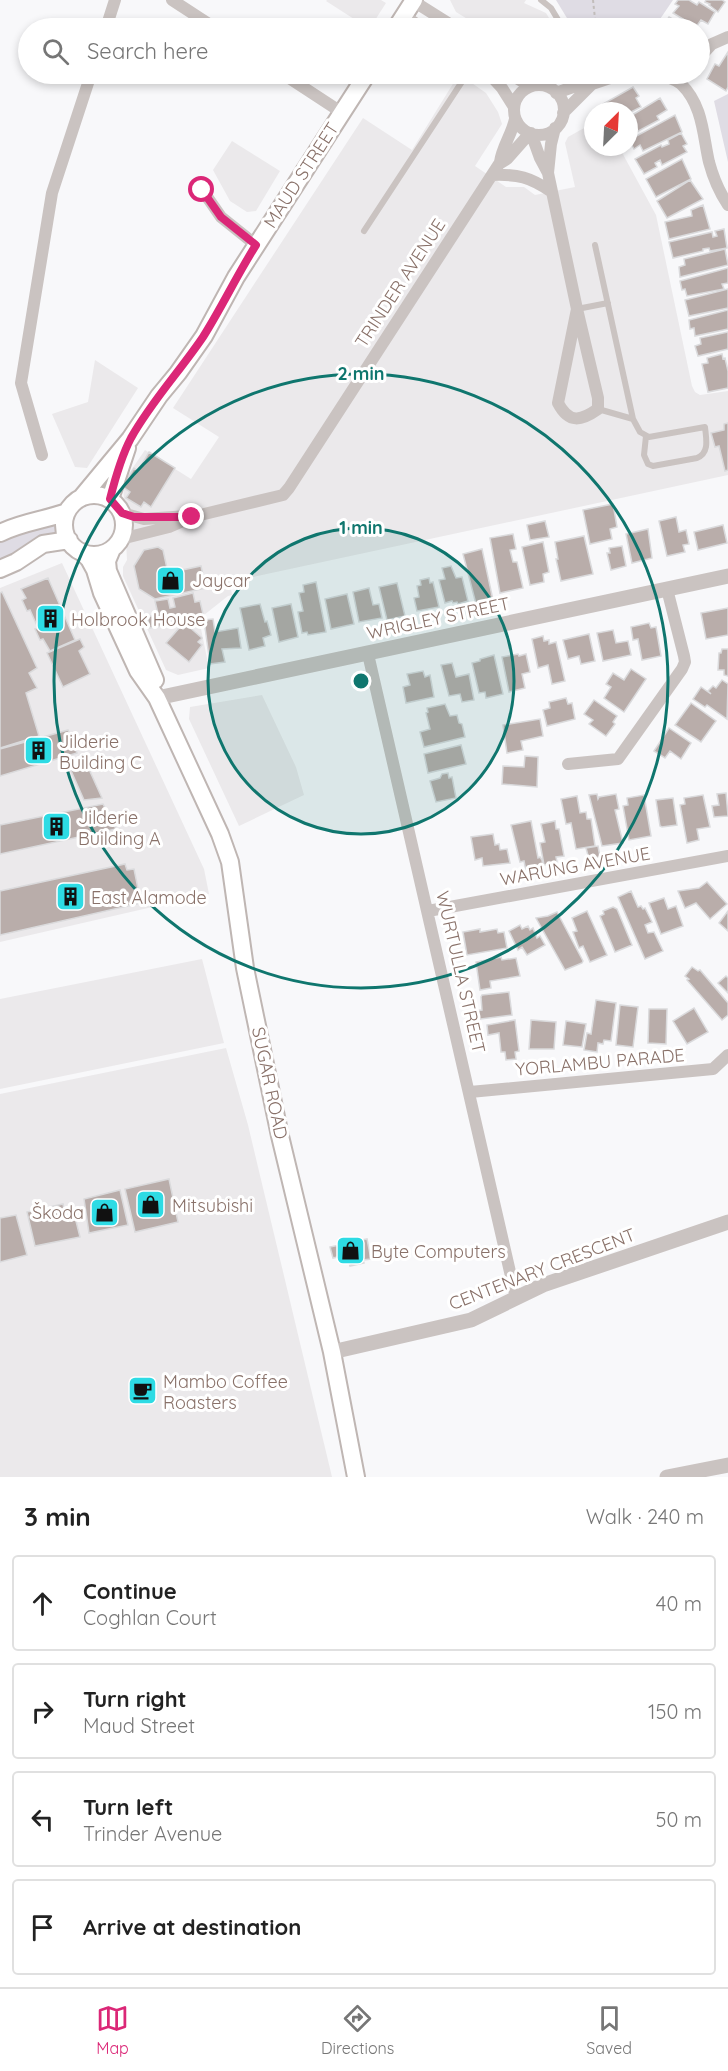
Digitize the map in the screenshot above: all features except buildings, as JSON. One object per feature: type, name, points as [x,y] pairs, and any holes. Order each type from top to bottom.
[{"type":"main road","points":[[403,18],[414,1]]},
{"type":"main road","name":"MAUD STREET","points":[[81,498],[130,439],[159,396],[170,369],[193,332],[236,277],[360,84]]},
{"type":"main road","name":"MAUD STREET","points":[[110,499],[130,439]]},
{"type":"main road","points":[[91,495],[110,499],[122,513],[124,521],[107,561],[108,571],[155,679],[157,698],[138,671],[89,559],[69,540],[64,522],[67,512],[81,498],[91,495]]},
{"type":"main road","points":[[0,532],[67,512]]},
{"type":"main road","points":[[0,568],[16,562],[44,544],[69,540]]},
{"type":"main road","points":[[82,552],[99,554],[116,544]]},
{"type":"main road","name":"SUGAR ROAD","points":[[157,698],[220,834],[230,862],[245,968],[280,1136],[332,1352],[356,1477]]},
{"type":"street","points":[[109,18],[115,0]]},
{"type":"street","points":[[172,0],[200,18]]},
{"type":"street","points":[[414,1],[440,18]]},
{"type":"street","points":[[710,46],[728,37]]},
{"type":"street","points":[[42,455],[21,383],[52,194],[88,84]]},
{"type":"street","points":[[298,84],[341,112]]},
{"type":"street","points":[[498,84],[520,126],[530,133],[539,135],[555,128]]},
{"type":"street","points":[[531,84],[549,88],[556,93],[563,105],[563,113],[555,128],[551,144],[549,173],[598,398],[598,409],[585,418],[573,418],[563,413],[558,403],[577,309]]},
{"type":"street","points":[[556,93],[580,84]]},
{"type":"street","points":[[563,113],[587,84]]},
{"type":"street","points":[[686,84],[704,126],[710,163],[722,197],[728,205]]},
{"type":"street","points":[[515,113],[521,93],[535,85]]},
{"type":"street","name":"TRINDER AVENUE","points":[[500,164],[501,155],[512,133],[515,113]]},
{"type":"street","points":[[530,133],[549,173]]},
{"type":"street","name":"TRINDER AVENUE","points":[[116,544],[192,517],[283,495],[492,175],[530,133]]},
{"type":"street","points":[[492,175],[513,174],[534,180],[552,192]]},
{"type":"street","points":[[202,190],[221,217],[256,245]]},
{"type":"street","name":"TRINDER AVENUE","points":[[122,513],[144,519],[169,516],[192,517]]},
{"type":"street","name":"WRIGLEY STREET","points":[[157,698],[728,576]]},
{"type":"street","points":[[568,764],[618,759],[682,669],[685,662],[684,656],[667,589]]},
{"type":"street","name":"WURTULLA STREET","points":[[368,654],[429,911],[516,1298]]},
{"type":"street","name":"WARUNG AVENUE","points":[[429,911],[728,856]]},
{"type":"street","name":"YORLAMBU PARADE","points":[[470,1092],[713,1069],[728,1055]]},
{"type":"street","name":"CENTENARY CRESCENT","points":[[332,1352],[471,1320],[543,1285],[728,1222]]},
{"type":"street","points":[[667,1477],[728,1465]]},
{"type":"lane","points":[[541,0],[551,8],[557,18]]},
{"type":"lane","points":[[364,231],[460,84]]},
{"type":"lane","points":[[595,245],[633,418],[640,432],[646,436],[661,436],[705,427],[705,452],[698,458],[648,465],[645,461],[643,446],[646,436]]},
{"type":"lane","points":[[577,309],[608,303]]},
{"type":"lane","points":[[598,409],[633,418]]},
{"type":"path","points":[[593,0],[595,18]]},
{"type":"shaded area","points":[[381,0],[386,3],[376,18],[352,18],[326,1]]},
{"type":"shaded area","points":[[450,0],[526,0],[524,3],[546,13],[549,18],[466,18],[456,12]]},
{"type":"shaded area","points":[[556,0],[673,0],[661,18],[567,18]]},
{"type":"shaded area","points":[[453,84],[473,84],[486,93],[498,112],[502,124],[475,166],[506,187],[524,187],[535,195],[575,187],[565,143],[568,137],[584,128],[584,156],[624,156],[656,215],[692,386],[700,395],[728,391],[728,475],[230,582],[232,595],[199,619],[209,668],[178,675],[166,670],[123,576],[123,567],[127,560],[123,482],[145,450],[191,479],[219,437],[173,408],[363,118],[412,150]]},
{"type":"shaded area","points":[[728,94],[728,162],[714,101]]},
{"type":"shaded area","points":[[232,141],[280,171],[256,211],[247,212],[230,201],[213,170]]},
{"type":"shaded area","points":[[95,360],[138,388],[87,468],[75,467],[52,414],[88,402]]},
{"type":"shaded area","points":[[51,524],[58,529],[57,535],[0,562],[0,540]]},
{"type":"shaded area","points":[[62,563],[204,869],[209,894],[0,942],[0,588]]},
{"type":"shaded area","points":[[262,695],[296,767],[304,795],[239,826],[189,719],[190,707]]},
{"type":"shaded area","points":[[202,959],[224,1043],[0,1089],[0,999]]},
{"type":"shaded area","points":[[226,1048],[248,1125],[332,1477],[0,1477],[0,1094]]},
{"type":"place","name":"Jaycar","points":[[171,580]]},
{"type":"place","name":"Holbrook House","points":[[50,619]]},
{"type":"place","name":"Jilderie Building C","points":[[38,751]]},
{"type":"place","name":"Jilderie Building A","points":[[57,827]]},
{"type":"place","name":"East Alamode","points":[[70,897]]},
{"type":"place","name":"Mitsubishi","points":[[151,1205]]},
{"type":"place","name":"Škoda","points":[[105,1212]]},
{"type":"place","name":"Byte Computers","points":[[350,1251]]},
{"type":"place","name":"Mambo Coffee Roasters","points":[[142,1391]]},
{"type":"route","points":[[192,517],[169,516],[144,519],[134,517],[122,513],[110,499],[130,439],[204,336],[256,245],[221,217],[202,190]]}]
